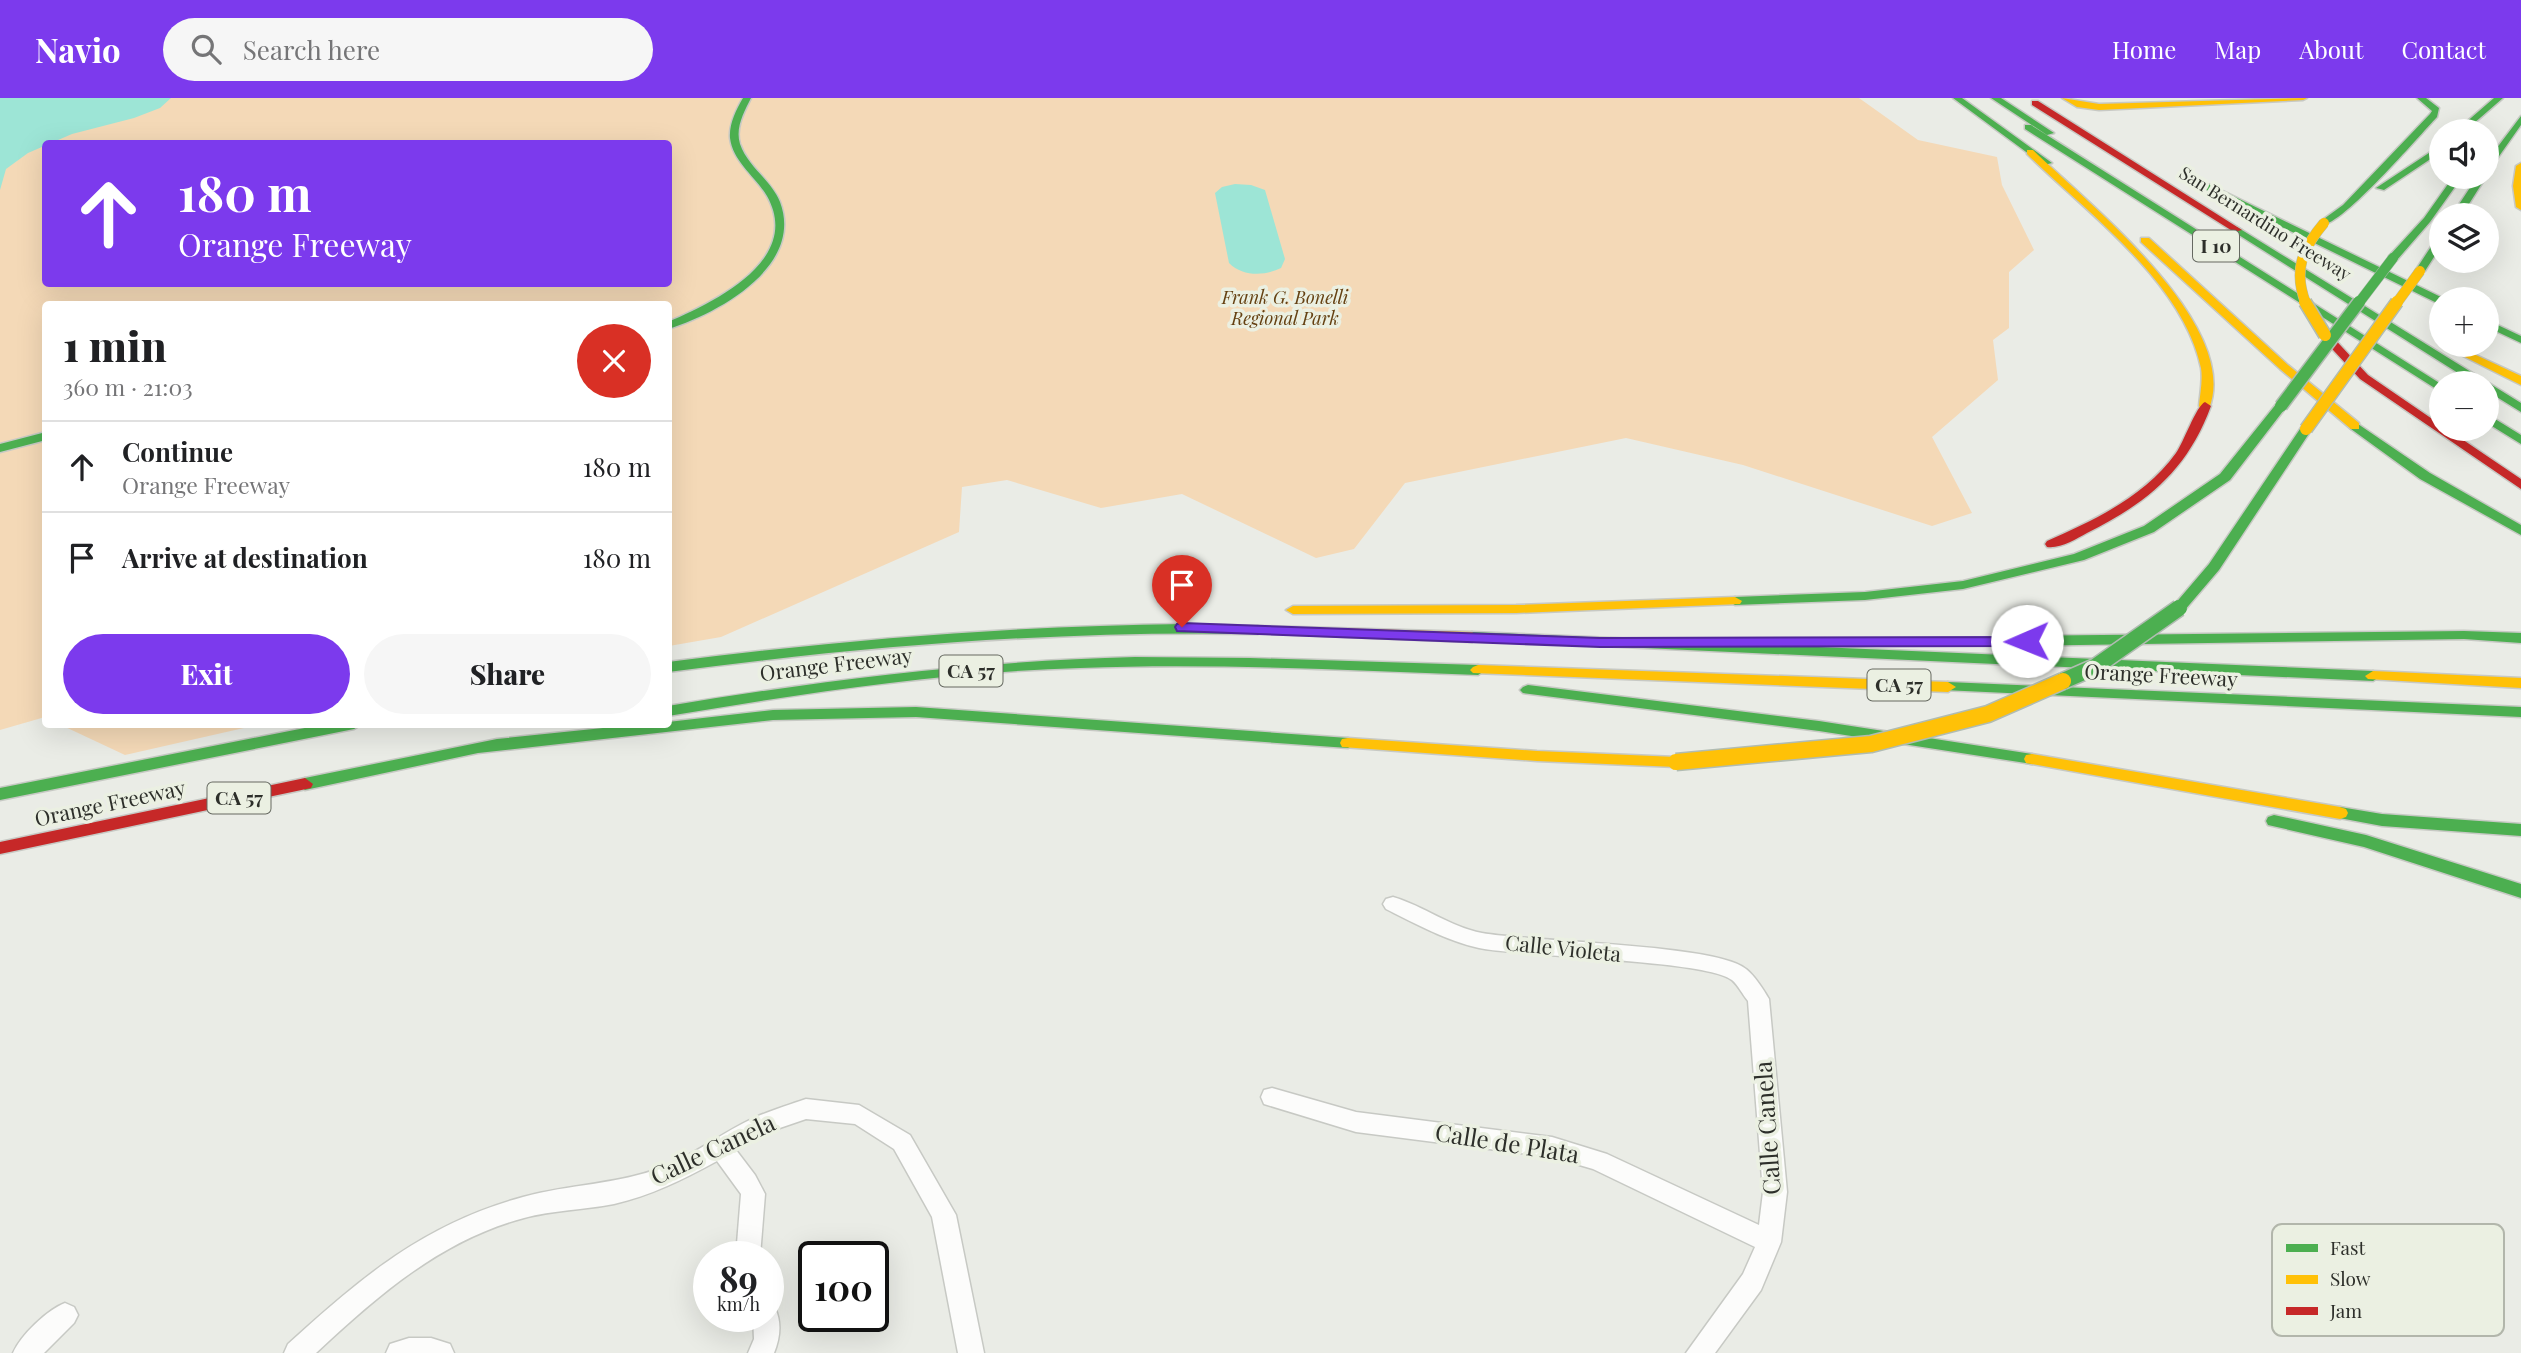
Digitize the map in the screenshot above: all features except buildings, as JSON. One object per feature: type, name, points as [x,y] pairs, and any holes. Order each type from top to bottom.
[{"type":"main road","points":[[672,324],[701,311],[742,285],[767,261],[779,243],[780,222],[775,201],[740,154],[734,126],[747,98]]},
{"type":"main road","points":[[1957,98],[2119,216],[2283,364],[2369,436],[2410,466],[2521,531]]},
{"type":"main road","name":"I 10","points":[[1983,98],[2429,381]]},
{"type":"main road","points":[[1994,98],[2431,371]]},
{"type":"main road","points":[[2007,98],[2394,337],[2429,344]]},
{"type":"main road","name":"San Bernardino Freeway","points":[[2027,98],[2347,298],[2394,313],[2429,340]]},
{"type":"main road","points":[[2073,101],[2099,107],[2303,98]]},
{"type":"main road","points":[[2421,98],[2436,110],[2434,115],[2346,207],[2324,223],[2301,253],[2297,281],[2300,297],[2325,335],[2350,363],[2385,393],[2521,485]]},
{"type":"main road","points":[[2498,119],[2505,99]]},
{"type":"main road","points":[[2477,119],[2505,99]]},
{"type":"main road","points":[[2499,150],[2521,119]]},
{"type":"main road","points":[[2067,123],[2099,134],[2429,295]]},
{"type":"main road","points":[[1798,597],[1951,572],[2037,550],[2083,532],[2126,508],[2169,473],[2194,441],[2207,409],[2210,384],[2203,348],[2192,323],[2170,293],[2143,264],[2031,152]]},
{"type":"main road","points":[[2346,207],[2363,200],[2429,156]]},
{"type":"main road","points":[[2521,166],[2518,186],[2521,207]]},
{"type":"main road","points":[[1276,610],[1516,609],[1865,596],[1963,585],[2090,552],[2149,529],[2225,477],[2393,258],[2427,220],[2448,189]]},
{"type":"main road","points":[[672,726],[773,715],[916,712],[1537,757],[1676,762],[1871,744],[1988,714],[2095,667],[2179,608],[2214,567],[2306,429],[2429,257]]},
{"type":"main road","points":[[2499,329],[2521,340]]},
{"type":"main road","points":[[2450,357],[2467,371]]},
{"type":"main road","points":[[2473,357],[2521,381]]},
{"type":"main road","points":[[2499,394],[2521,408]]},
{"type":"main road","points":[[2499,414],[2521,428]]},
{"type":"main road","points":[[2499,426],[2521,440]]},
{"type":"main road","points":[[0,448],[42,437]]},
{"type":"main road","points":[[881,643],[1105,612]]},
{"type":"main road","name":"Orange Freeway","points":[[672,667],[881,643],[1083,629],[1182,627],[1600,642],[2521,683]]},
{"type":"main road","points":[[2004,642],[2464,635],[2521,639]]},
{"type":"main road","points":[[1600,642],[1976,642]]},
{"type":"main road","name":"Orange Freeway","points":[[672,710],[808,687],[1021,666],[1177,661],[1747,678],[2521,712]]},
{"type":"main road","points":[[1277,663],[1342,675],[1490,687]]},
{"type":"main road","points":[[1517,689],[1700,710],[2039,760],[2382,820],[2521,830]]},
{"type":"main road","name":"Orange Freeway","points":[[0,794],[334,728]]},
{"type":"main road","name":"Orange Freeway","points":[[0,848],[578,728]]},
{"type":"main road","points":[[478,748],[657,728]]},
{"type":"main road","points":[[1979,753],[2047,772],[2193,804]]},
{"type":"main road","points":[[2260,818],[2366,841],[2521,891]]},
{"type":"street","name":"Calle Violeta","points":[[1393,904],[1441,927],[1478,940],[1529,947],[1703,961],[1738,973]]},
{"type":"street","name":"Calle Canela","points":[[1699,1353],[1752,1282],[1769,1242],[1775,1192],[1758,999],[1738,973]]},
{"type":"street","name":"Calle de Plata","points":[[1272,1097],[1356,1122],[1552,1147],[1599,1161],[1769,1242]]},
{"type":"street","name":"Calle Canela","points":[[303,1352],[361,1294],[416,1254],[472,1225],[525,1207],[615,1193],[671,1175],[763,1124],[806,1109],[859,1115],[902,1142],[944,1215],[971,1353]]},
{"type":"street","points":[[721,1149],[747,1182],[752,1194],[749,1241]]},
{"type":"street","points":[[26,1353],[65,1315]]},
{"type":"street","points":[[761,1353],[767,1339],[767,1332]]},
{"type":"street","points":[[399,1353],[412,1349],[441,1353]]},
{"type":"green space","name":"Frank G. Bonelli Regional Park","points":[[0,98],[1859,98],[1918,140],[1997,157],[2002,185],[2034,250],[2009,272],[2009,328],[1993,340],[1998,380],[1932,437],[1972,513],[1932,526],[1743,465],[1626,438],[1405,483],[1354,549],[1316,558],[1182,494],[1101,508],[1007,480],[962,487],[959,532],[721,637],[672,645],[672,301],[42,301],[42,718],[0,730]]},
{"type":"green space","points":[[67,728],[244,728],[125,755]]},
{"type":"water","points":[[0,98],[171,98],[160,108],[134,118],[58,140],[42,140],[42,147],[28,153],[6,169],[0,190]]},
{"type":"water","points":[[1251,185],[1265,190],[1285,259],[1281,268],[1254,274],[1241,271],[1229,263],[1215,193],[1222,187]]},
{"type":"traffic: fast","points":[[672,324],[708,308],[749,281],[766,264],[777,246],[780,225],[775,202],[736,144],[735,126],[747,98]]},
{"type":"traffic: fast","points":[[1957,98],[2047,163]]},
{"type":"traffic: fast","points":[[1995,98],[2050,133]]},
{"type":"traffic: fast","points":[[2324,223],[2346,207],[2434,115],[2436,110],[2421,98]]},
{"type":"traffic: fast","points":[[2474,119],[2499,98]]},
{"type":"traffic: fast","points":[[2499,150],[2521,119]]},
{"type":"traffic: fast","points":[[2028,127],[2429,381]]},
{"type":"traffic: fast","points":[[2381,188],[2429,156]]},
{"type":"traffic: fast","points":[[2191,179],[2429,295]]},
{"type":"traffic: fast","points":[[2393,258],[2427,220],[2449,189]]},
{"type":"traffic: fast","points":[[2465,203],[2473,189]]},
{"type":"traffic: fast","points":[[2237,230],[2463,371]]},
{"type":"traffic: fast","points":[[2420,271],[2429,257]]},
{"type":"traffic: fast","points":[[2281,406],[2393,258]]},
{"type":"traffic: fast","points":[[2499,329],[2521,340]]},
{"type":"traffic: fast","points":[[2499,394],[2521,408]]},
{"type":"traffic: fast","points":[[1735,601],[1865,596],[1963,585],[2079,557],[2149,529],[2225,477],[2281,406]]},
{"type":"traffic: fast","points":[[2355,426],[2425,476],[2521,531]]},
{"type":"traffic: fast","points":[[2499,426],[2521,440]]},
{"type":"traffic: fast","points":[[2179,608],[2214,567],[2306,429]]},
{"type":"traffic: fast","points":[[0,448],[42,437]]},
{"type":"traffic: fast","points":[[2063,681],[2095,667],[2179,608]]},
{"type":"traffic: fast","points":[[672,667],[815,649],[962,636],[1110,629],[1258,630]]},
{"type":"traffic: fast","points":[[2015,641],[2464,635],[2521,638]]},
{"type":"traffic: fast","points":[[1472,637],[2373,676]]},
{"type":"traffic: fast","points":[[672,710],[888,678],[1078,663],[1250,662],[1478,670]]},
{"type":"traffic: fast","points":[[1948,687],[2521,712]]},
{"type":"traffic: fast","points":[[1528,690],[1819,726],[2032,759]]},
{"type":"traffic: fast","points":[[672,726],[773,715],[916,712],[1348,743]]},
{"type":"traffic: fast","points":[[0,794],[334,728]]},
{"type":"traffic: fast","points":[[478,748],[657,728]]},
{"type":"traffic: fast","points":[[305,784],[497,744]]},
{"type":"traffic: fast","points":[[2340,813],[2382,820],[2521,830]]},
{"type":"traffic: fast","points":[[2274,821],[2366,841],[2521,891]]},
{"type":"traffic: slow","points":[[2066,98],[2080,105],[2099,107],[2303,98]]},
{"type":"traffic: slow","points":[[2030,152],[2116,234],[2176,301],[2196,336],[2207,371],[2205,406]]},
{"type":"traffic: slow","points":[[2521,166],[2518,186],[2521,207]]},
{"type":"traffic: slow","points":[[2324,223],[2303,251],[2298,278],[2306,305],[2325,335]]},
{"type":"traffic: slow","points":[[2145,240],[2284,367],[2355,426]]},
{"type":"traffic: slow","points":[[2306,429],[2420,271]]},
{"type":"traffic: slow","points":[[2473,357],[2521,381]]},
{"type":"traffic: slow","points":[[1293,610],[1516,609],[1735,601]]},
{"type":"traffic: slow","points":[[1258,630],[1472,637]]},
{"type":"traffic: slow","points":[[1478,670],[1948,687]]},
{"type":"traffic: slow","points":[[2373,676],[2521,683]]},
{"type":"traffic: slow","points":[[1676,762],[1871,744],[1988,714],[2063,681]]},
{"type":"traffic: slow","points":[[1348,743],[1676,762]]},
{"type":"traffic: slow","points":[[2032,759],[2340,813]]},
{"type":"traffic: jam","points":[[2035,103],[2237,230]]},
{"type":"traffic: jam","points":[[2325,335],[2364,377],[2521,485]]},
{"type":"traffic: jam","points":[[2052,544],[2101,521],[2146,492],[2182,454],[2195,432],[2205,406]]},
{"type":"traffic: jam","points":[[0,848],[305,784]]},
{"type":"route","points":[[1182,627],[1600,642],[2027,641]]}]
